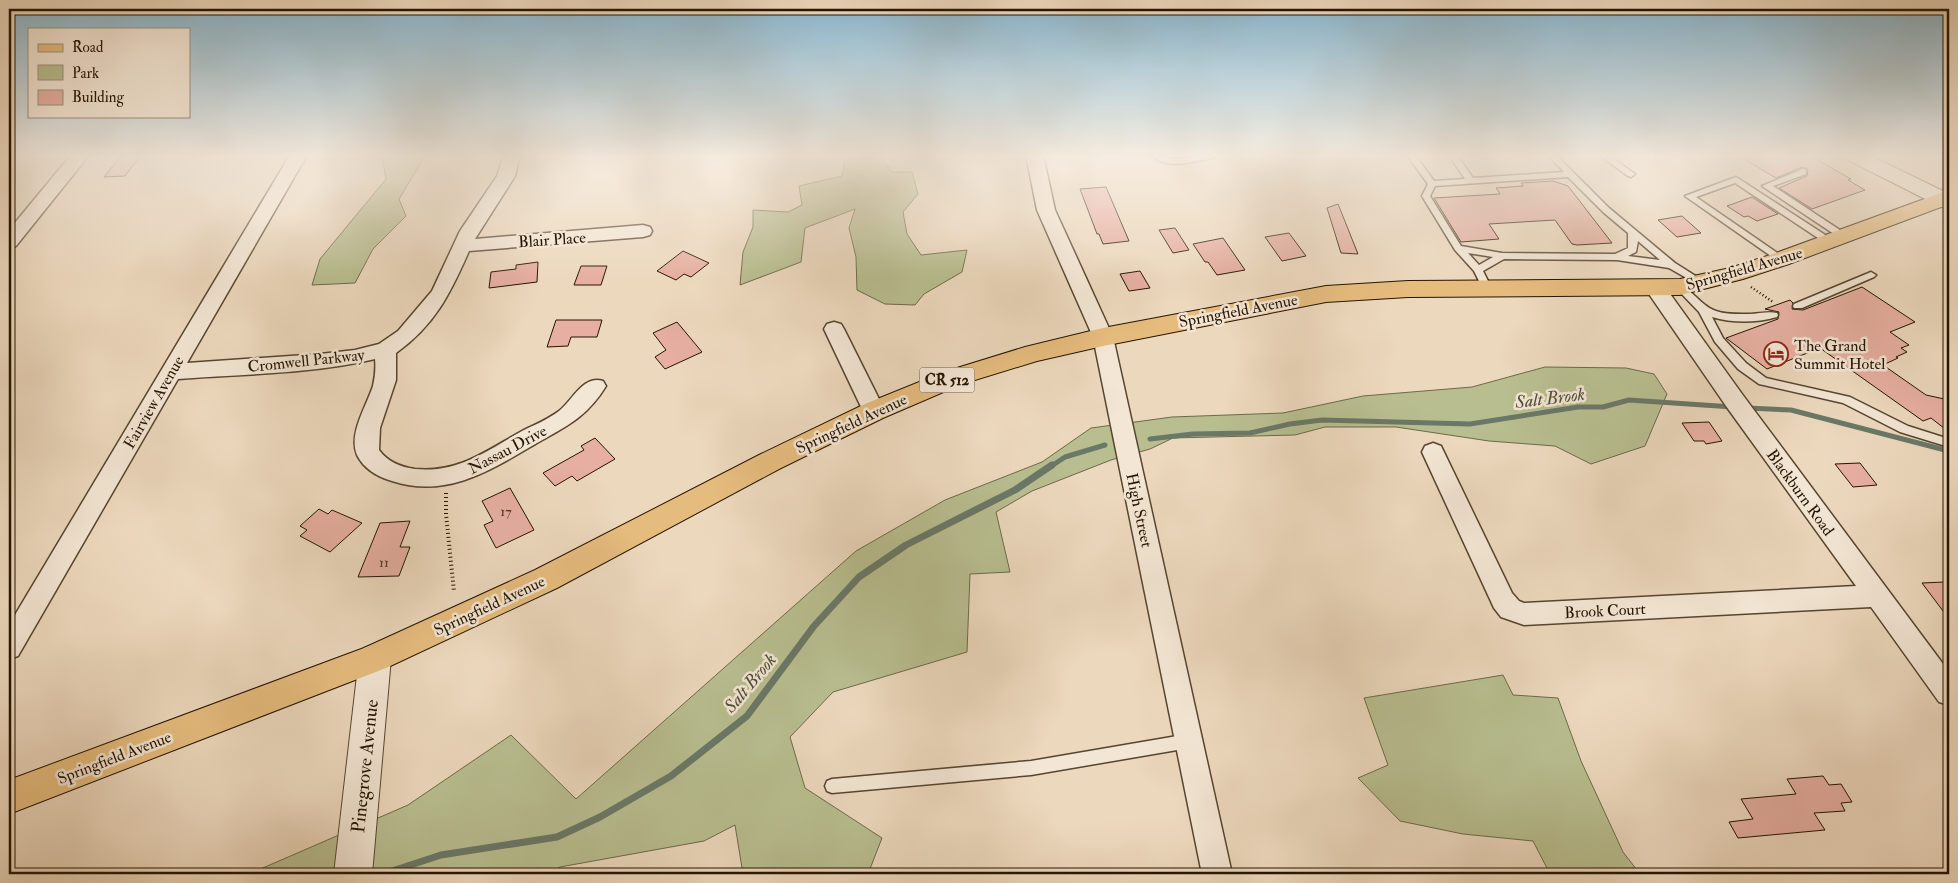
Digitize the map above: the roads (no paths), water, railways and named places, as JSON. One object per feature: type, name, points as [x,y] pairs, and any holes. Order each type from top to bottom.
[{"type":"main road","name":"Springfield Avenue","points":[[9,797],[375,658],[546,579],[771,461],[874,411],[953,378],[1034,353],[1103,337],[1326,294],[1482,280],[1677,281],[1735,274],[1947,200]]},
{"type":"street","points":[[9,242],[46,196]]},
{"type":"street","name":"Fairview Avenue","points":[[9,648],[273,196]]},
{"type":"street","name":"Cromwell Parkway","points":[[170,372],[320,361],[354,357],[385,350],[405,336],[428,311],[441,293],[469,231],[492,196]]},
{"type":"street","name":"High Street","points":[[1043,196],[1046,210],[1103,337],[1217,874]]},
{"type":"street","name":"Blair Place","points":[[462,246],[643,231]]},
{"type":"street","name":"Blackburn Road","points":[[1677,281],[1739,406],[1877,596],[1946,682]]},
{"type":"street","points":[[834,329],[874,411]]},
{"type":"street","name":"Nassau Drive","points":[[385,350],[387,366],[385,381],[366,440],[367,451],[375,462],[387,470],[402,475],[420,478],[459,474],[569,415],[595,386]]},
{"type":"street","name":"Brook Court","points":[[1433,452],[1503,600],[1510,609],[1524,614],[1877,596]]},
{"type":"street","name":"Pinegrove Avenue","points":[[353,874],[375,658]]},
{"type":"lane","points":[[1426,196],[1458,248],[1482,280],[1502,256]]},
{"type":"lane","points":[[1594,196],[1633,232],[1703,310],[1719,340],[1742,366],[1763,381],[1846,400],[1904,429],[1949,443]]},
{"type":"lane","points":[[1689,196],[1780,259]]},
{"type":"lane","points":[[1764,196],[1837,239]]},
{"type":"lane","points":[[1780,196],[1837,239]]},
{"type":"lane","points":[[1458,248],[1502,256],[1617,256],[1633,250],[1633,232]]},
{"type":"lane","points":[[1617,256],[1677,281]]},
{"type":"lane","points":[[1798,306],[1871,275]]},
{"type":"lane","points":[[1703,310],[1718,315],[1738,317],[1773,315]]},
{"type":"lane","points":[[832,786],[1031,768],[1189,741]]},
{"type":"waterway","name":"Salt Brook","points":[[1150,439],[1193,434],[1250,433],[1290,424],[1322,420],[1470,424],[1578,407],[1603,407],[1629,400],[1733,407]]},
{"type":"waterway","name":"Salt Brook","points":[[1747,408],[1791,410],[1949,451]]},
{"type":"waterway","name":"Salt Brook","points":[[1050,467],[1065,457],[1105,445]]},
{"type":"waterway","name":"Salt Brook","points":[[383,874],[441,855],[557,837],[600,817],[671,776],[747,716],[814,626],[859,577],[906,545],[1015,490],[1052,465]]},
{"type":"place","name":"The Grand Summit Hotel","points":[[1776,354]]}]
